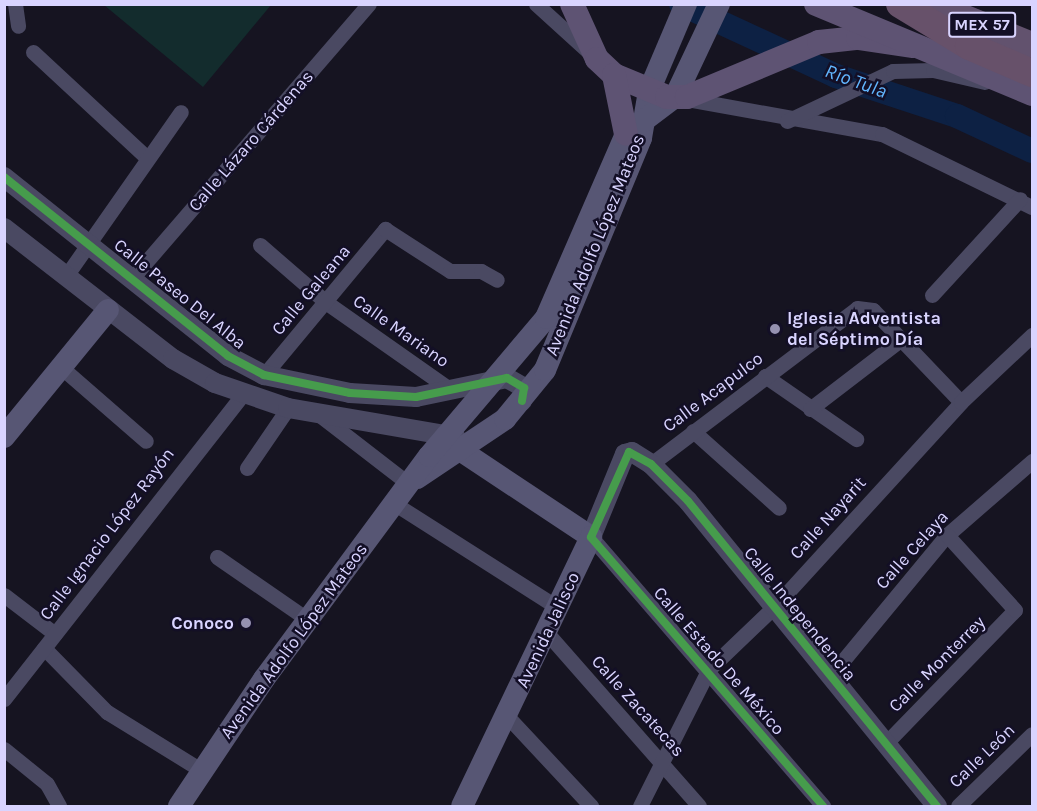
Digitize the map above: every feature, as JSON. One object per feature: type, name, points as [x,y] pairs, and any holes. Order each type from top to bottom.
[{"type":"highway","points":[[900,4],[962,42],[1032,73]]},
{"type":"highway","name":"MEX 57","points":[[931,4],[1032,45]]},
{"type":"highway","name":"MEX 57","points":[[978,4],[1032,27]]},
{"type":"main road","points":[[649,91],[686,4]]},
{"type":"main road","points":[[675,97],[696,60],[719,4]]},
{"type":"main road","points":[[573,6],[635,126]]},
{"type":"main road","points":[[822,7],[890,20],[962,42]]},
{"type":"main road","points":[[822,7],[1032,94]]},
{"type":"main road","points":[[497,379],[546,318],[635,126],[675,97],[819,42],[858,38],[913,46]]},
{"type":"main road","points":[[606,67],[649,91],[675,97]]},
{"type":"main road","name":"Avenida Adolfo López Mateos","points":[[451,445],[491,428],[522,401],[560,338],[641,138],[635,126],[649,91]]},
{"type":"main road","points":[[4,437],[108,310]]},
{"type":"main road","name":"Avenida Adolfo López Mateos","points":[[179,807],[201,770],[308,619],[412,482],[451,445],[497,379]]},
{"type":"main road","name":"Calle Estado De México","points":[[451,445],[591,537]]},
{"type":"main road","name":"Avenida Jalisco","points":[[467,804],[591,537]]},
{"type":"street","points":[[15,4],[18,26]]},
{"type":"street","name":"Calle Lázaro Cárdenas","points":[[133,277],[369,4]]},
{"type":"street","points":[[536,4],[606,67]]},
{"type":"street","points":[[33,52],[146,157]]},
{"type":"street","points":[[788,121],[893,71],[933,70],[1006,84]]},
{"type":"street","points":[[675,97],[788,121],[882,134],[1026,203],[932,295]]},
{"type":"street","points":[[66,276],[146,157],[181,112]]},
{"type":"street","name":"Calle Paseo Del Alba","points":[[4,177],[91,242],[197,332],[264,375],[384,396],[452,391],[497,379]]},
{"type":"street","points":[[4,228],[173,359],[242,395],[288,408],[451,445]]},
{"type":"street","name":"Calle Galeana","points":[[264,375],[327,303],[385,229],[450,271],[481,271],[497,280]]},
{"type":"street","name":"Calle Mariano","points":[[260,245],[327,303],[452,391]]},
{"type":"street","name":"Calle Acapulco","points":[[651,464],[857,308],[873,310],[961,402]]},
{"type":"street","points":[[173,359],[187,356],[197,332]]},
{"type":"street","name":"Calle Nayarit","points":[[640,807],[660,760],[709,669],[775,606],[961,402],[1032,335]]},
{"type":"street","points":[[810,409],[900,340]]},
{"type":"street","points":[[62,368],[146,441]]},
{"type":"street","points":[[765,376],[856,439]]},
{"type":"street","points":[[497,379],[520,383],[522,401]]},
{"type":"street","name":"Calle Ignacio López Rayón","points":[[4,699],[242,395]]},
{"type":"street","points":[[247,468],[288,408]]},
{"type":"street","points":[[317,413],[412,482]]},
{"type":"street","points":[[693,431],[779,508]]},
{"type":"street","name":"Calle Independencia","points":[[629,452],[651,464],[775,606],[937,807]]},
{"type":"street","name":"Avenida Jalisco","points":[[591,537],[629,452]]},
{"type":"street","name":"Calle Celaya","points":[[831,675],[947,535],[1032,461]]},
{"type":"street","points":[[395,504],[558,609]]},
{"type":"street","name":"Calle Monterrey","points":[[886,743],[1015,610],[947,535]]},
{"type":"street","name":"Calle Estado De México","points":[[591,537],[709,669],[810,800],[823,807]]},
{"type":"street","points":[[217,557],[308,619]]},
{"type":"street","points":[[4,595],[55,634]]},
{"type":"street","name":"Calle Zacatecas","points":[[546,633],[699,807]]},
{"type":"street","points":[[44,648],[107,712],[201,770]]},
{"type":"street","points":[[508,717],[591,807]]},
{"type":"street","name":"Calle León","points":[[958,807],[1032,734]]},
{"type":"street","points":[[4,750],[48,784],[59,807]]},
{"type":"green space","points":[[104,5],[271,5],[203,87]]},
{"type":"waterway","name":"Río Tula","points":[[681,4],[836,76],[957,116],[1032,151]]},
{"type":"cycle path","points":[[4,177],[228,356],[264,375],[350,393],[416,397],[507,378],[524,388],[522,401]]},
{"type":"cycle path","points":[[823,806],[591,537],[629,452],[651,464],[688,501],[937,806]]},
{"type":"place","name":"Iglesia Adventista del Séptimo Día","points":[[775,329]]},
{"type":"place","name":"Conoco","points":[[246,623]]}]
